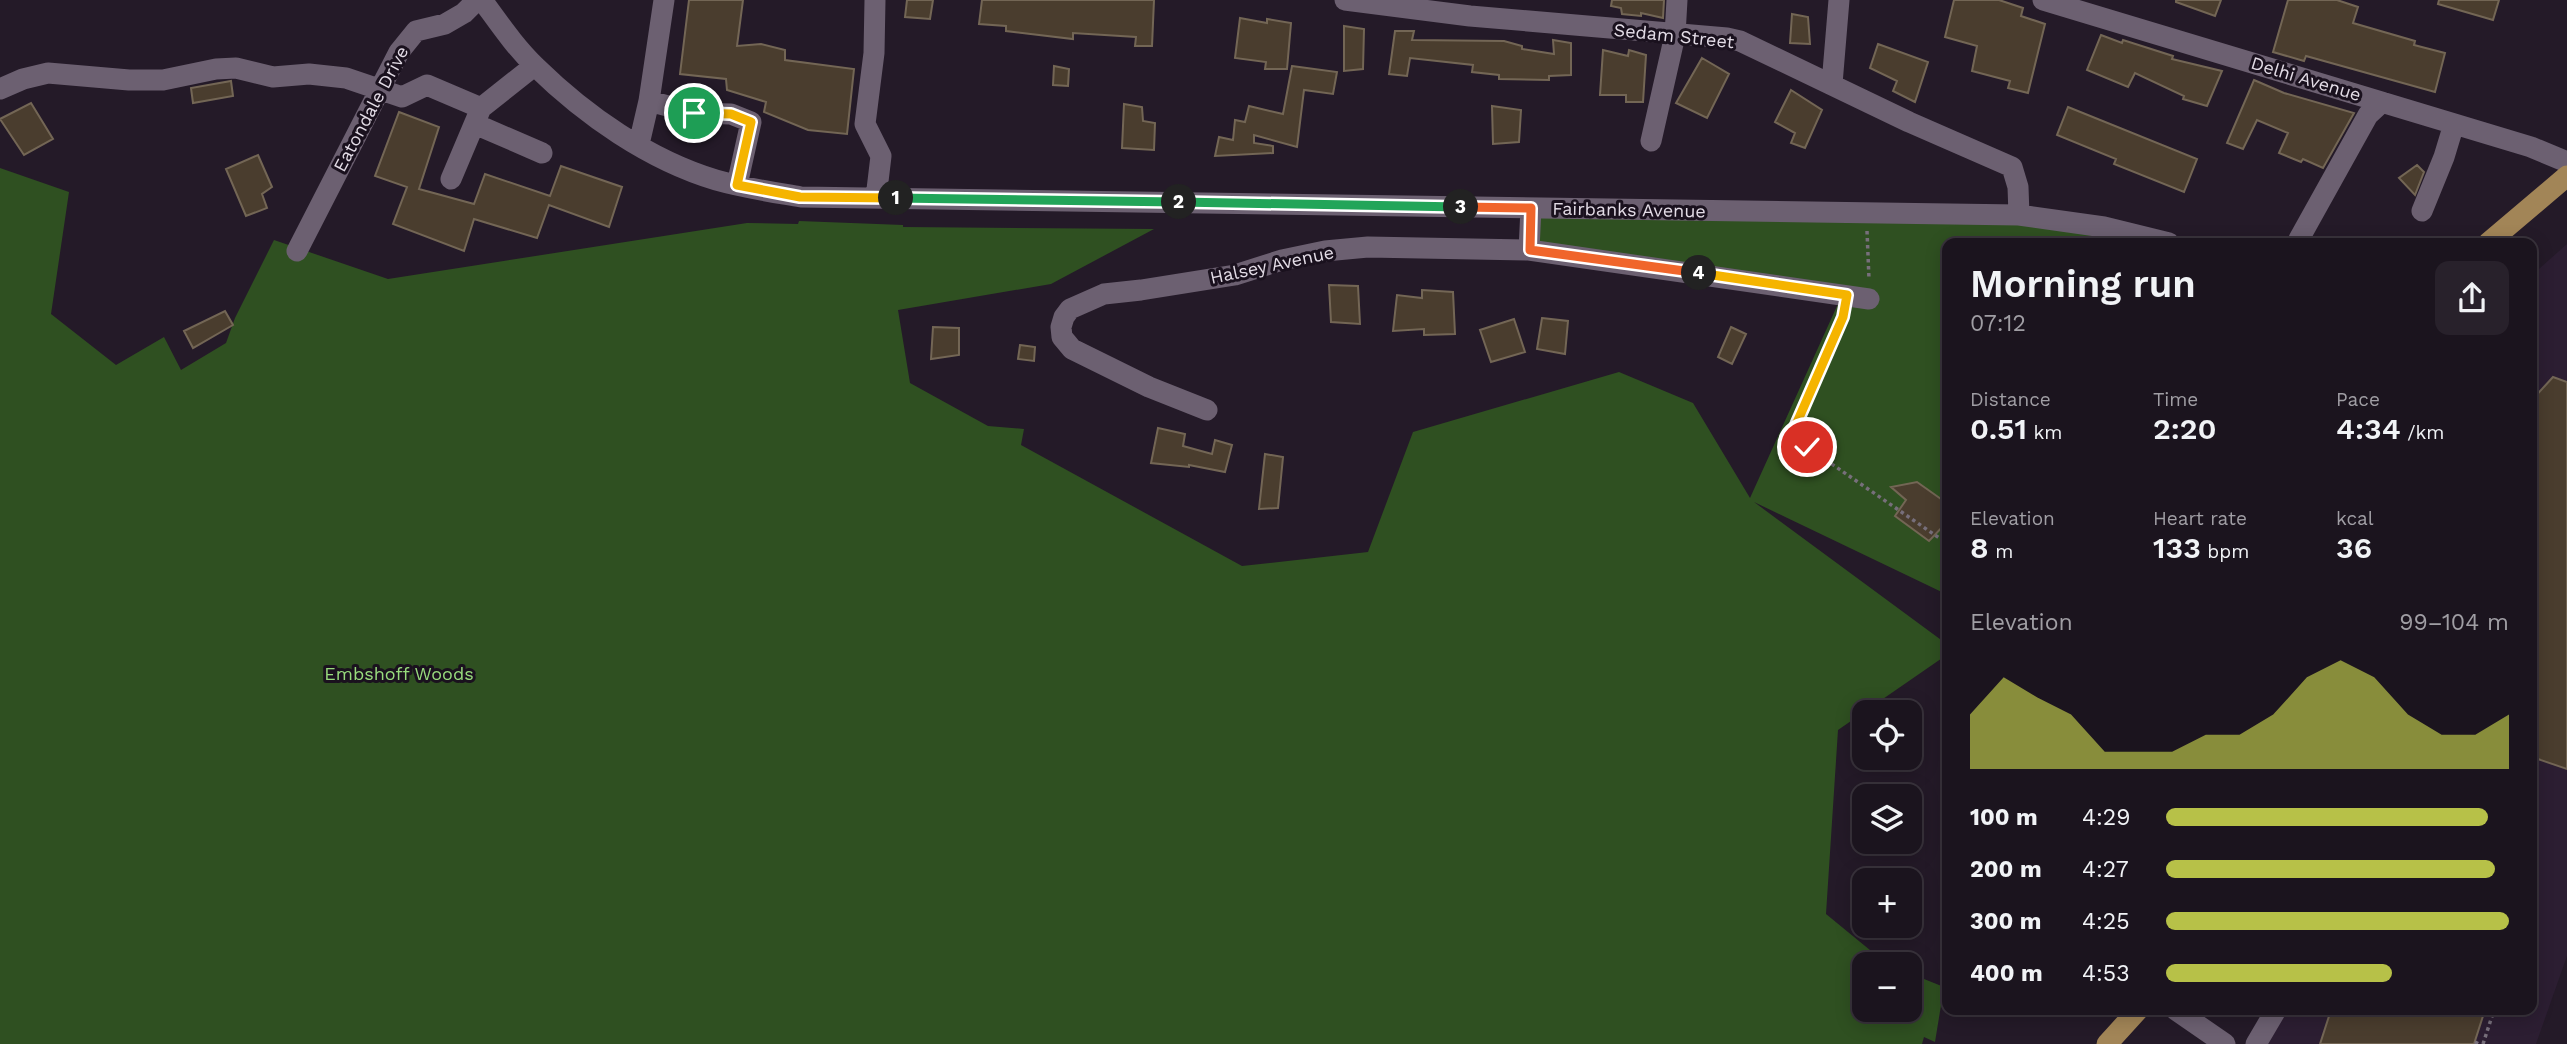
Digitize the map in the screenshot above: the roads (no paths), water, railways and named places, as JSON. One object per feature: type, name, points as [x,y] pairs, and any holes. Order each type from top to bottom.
[{"type":"main road","points":[[2494,238],[2567,176]]},
{"type":"main road","points":[[2107,1044],[2133,1015]]},
{"type":"street","name":"Fairbanks Avenue","points":[[479,0],[534,66],[597,118],[639,144],[674,163],[715,179],[800,197],[2019,215],[2104,227],[2149,238]]},
{"type":"street","name":"Eatondale Drive","points":[[297,251],[399,52],[416,32],[444,24],[464,13],[479,0]]},
{"type":"street","points":[[639,144],[649,102],[664,0]]},
{"type":"street","points":[[875,0],[874,53],[866,124],[881,156],[876,198]]},
{"type":"street","name":"Sedam Street","points":[[1345,0],[1470,16],[1740,41],[1909,122],[2012,167],[2018,187],[2019,215]]},
{"type":"street","points":[[1651,141],[1675,35],[1677,0]]},
{"type":"street","points":[[1832,84],[1839,0]]},
{"type":"street","name":"Delhi Avenue","points":[[2043,0],[2531,147],[2567,163]]},
{"type":"street","points":[[451,179],[478,116],[534,66]]},
{"type":"street","points":[[0,89],[23,79],[48,73],[163,80],[216,69],[236,68],[273,77],[309,74],[346,78],[402,97],[427,85],[542,153]]},
{"type":"street","points":[[649,102],[694,113],[731,114],[751,122],[737,185]]},
{"type":"street","points":[[2300,238],[2368,115],[2382,102]]},
{"type":"street","points":[[2423,211],[2454,124]]},
{"type":"street","points":[[1530,250],[1531,208]]},
{"type":"street","name":"Halsey Avenue","points":[[1207,410],[1149,387],[1077,352],[1065,343],[1062,337],[1064,317],[1070,309],[1104,294],[1236,275],[1282,260],[1325,251],[1368,247],[1530,250],[1870,299]]},
{"type":"street","points":[[2183,1015],[2225,1044]]},
{"type":"street","points":[[2256,1044],[2274,1015]]},
{"type":"park label","name":"Embshoff Woods","points":[[399,674]]}]
